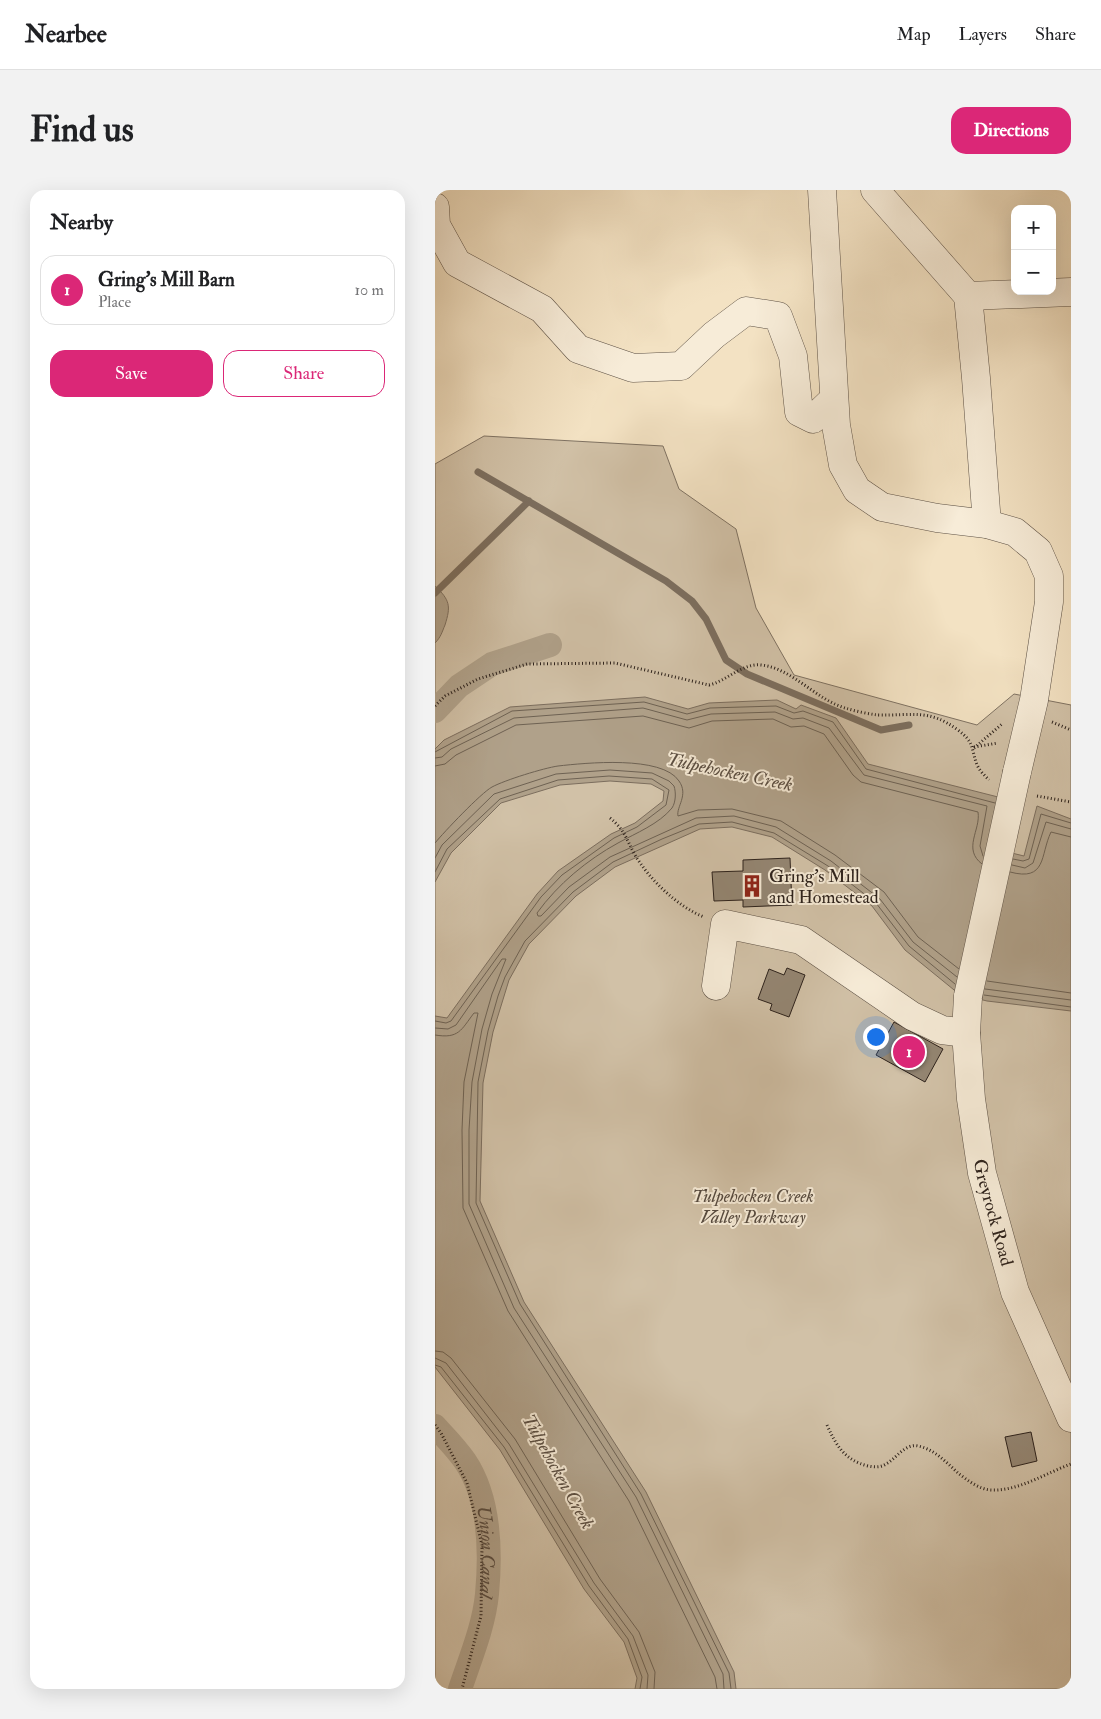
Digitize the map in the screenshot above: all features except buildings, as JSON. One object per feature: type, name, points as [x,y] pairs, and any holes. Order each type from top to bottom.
[{"type":"lane","name":"Greyrock Road","points":[[822,190],[834,399],[843,465],[857,490],[883,507],[937,518],[987,524],[1015,532],[1038,551],[1049,576],[1049,602],[1023,783],[968,996],[966,1033],[971,1099],[982,1173],[1001,1246],[1015,1292],[1071,1418]]},
{"type":"lane","points":[[875,190],[968,296],[987,524]]},
{"type":"lane","points":[[435,207],[435,225],[457,262],[542,308],[578,349],[633,368],[681,366],[714,336],[746,312],[778,316],[793,356],[799,412],[813,419],[834,399]]},
{"type":"lane","points":[[968,296],[1071,292]]},
{"type":"lane","points":[[716,986],[725,924],[801,940],[912,1016],[942,1030],[966,1033]]},
{"type":"path","points":[[435,706],[445,696],[478,679],[527,664],[615,663],[709,685],[720,683],[749,665],[765,666],[793,678],[817,696],[843,708],[877,715],[921,713],[944,721],[961,732],[974,748],[976,762],[992,783]]},
{"type":"path","points":[[974,748],[1002,743]]},
{"type":"path","points":[[1023,783],[1071,802]]},
{"type":"path","points":[[609,818],[623,828],[636,857],[658,884],[683,905],[701,916],[725,924]]},
{"type":"path","points":[[827,1425],[837,1446],[847,1458],[861,1464],[875,1467],[886,1465],[905,1448],[915,1445],[931,1450],[963,1477],[977,1486],[991,1490],[1020,1485],[1071,1464]]},
{"type":"path","points":[[435,1426],[441,1433],[467,1483],[482,1545],[481,1616],[462,1689]]},
{"type":"green space","name":"Tulpehocken Creek Valley Parkway","points":[[484,436],[663,446],[679,489],[736,529],[756,608],[794,675],[977,725],[1014,694],[1071,705],[1071,1689],[435,1689],[435,464]]},
{"type":"water","points":[[435,586],[446,599],[448,613],[440,637],[435,643]]},
{"type":"water","name":"Tulpehocken Creek","points":[[645,697],[688,709],[709,703],[777,700],[796,709],[801,705],[836,718],[868,764],[1002,798],[991,848],[1024,856],[1037,806],[1071,819],[1071,1011],[987,1001],[959,994],[905,950],[872,906],[825,870],[772,837],[732,827],[700,829],[615,867],[576,896],[529,944],[509,980],[493,1032],[483,1083],[480,1201],[524,1302],[646,1492],[734,1672],[736,1689],[635,1689],[637,1678],[624,1642],[584,1589],[500,1450],[435,1367],[435,1016],[447,1018],[537,894],[558,871],[611,834],[635,823],[663,801],[664,791],[651,784],[610,781],[560,785],[501,803],[451,853],[435,882],[435,749],[444,740],[510,707]]},
{"type":"waterway","points":[[478,472],[666,581],[692,601],[706,619],[726,660],[747,674],[881,730],[909,725]]},
{"type":"waterway","points":[[435,593],[529,501]]},
{"type":"waterway","name":"Union Canal","points":[[435,711],[459,686],[492,664],[550,645]]},
{"type":"waterway","name":"Union Canal","points":[[435,1426],[462,1456],[473,1476],[480,1491],[487,1525],[489,1560],[487,1594],[483,1618],[460,1689]]},
{"type":"place","name":"Gring's Mill and Homestead","points":[[752,886]]},
{"type":"place","name":"Gring's Mill Barn","points":[[909,1052]]}]
